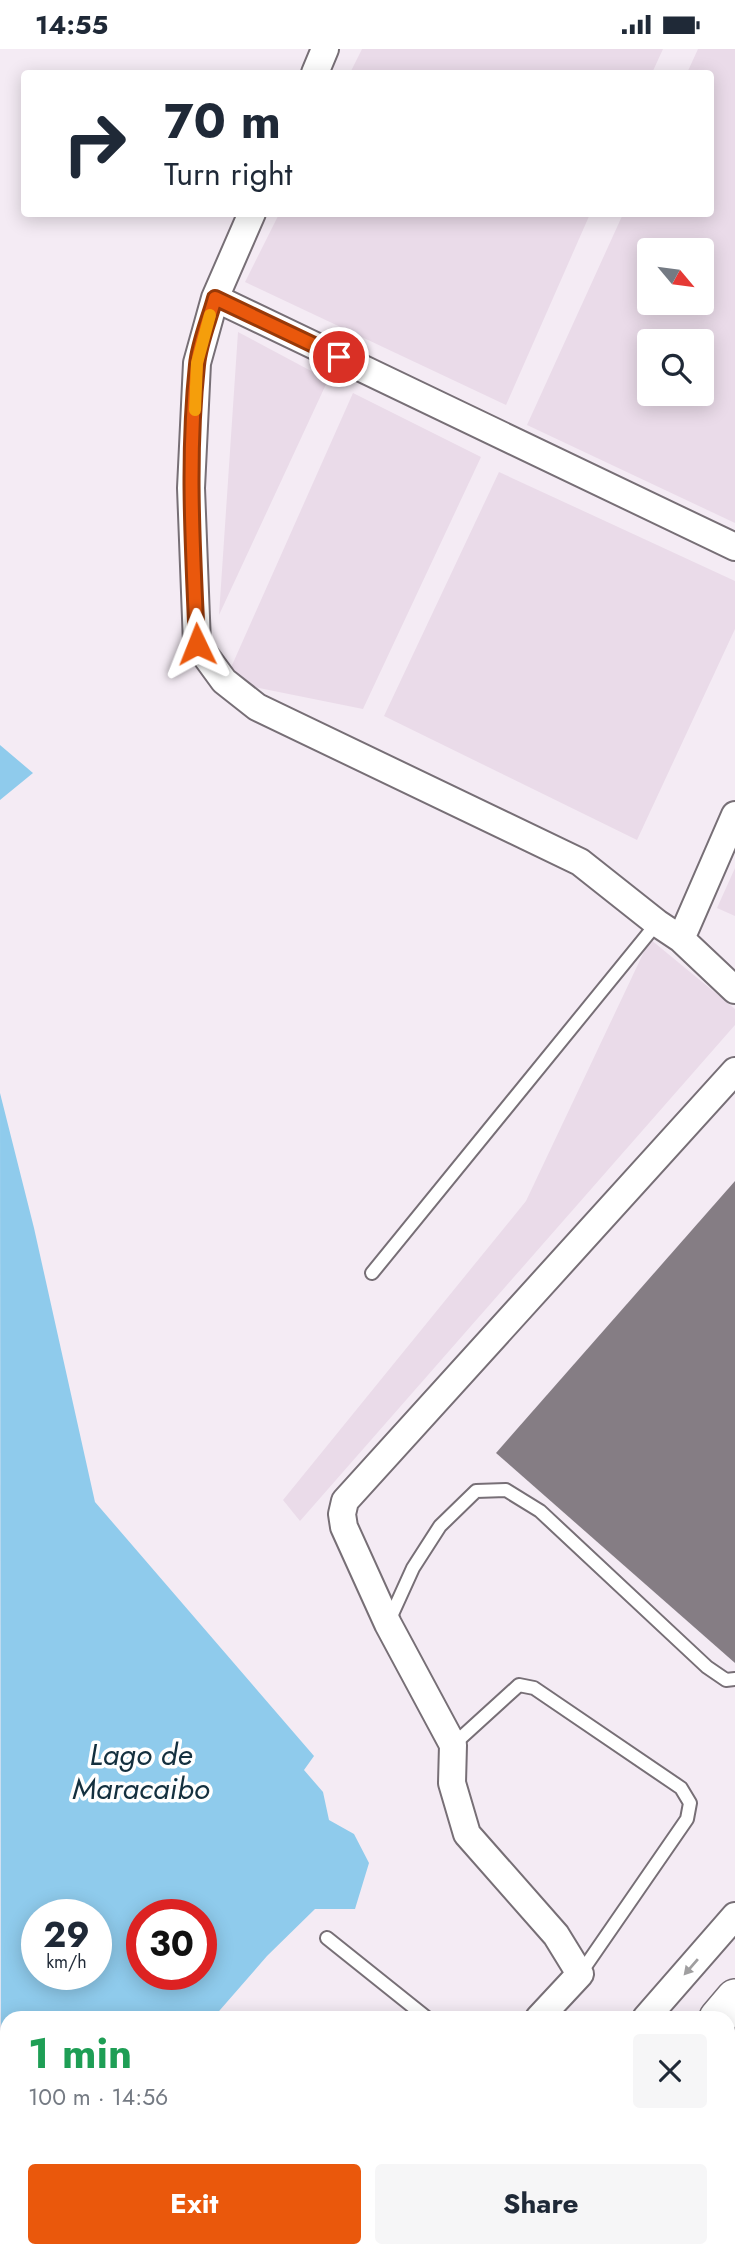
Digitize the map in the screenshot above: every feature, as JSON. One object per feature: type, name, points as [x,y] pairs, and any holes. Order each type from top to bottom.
[{"type":"street","points":[[316,70],[326,49]]},
{"type":"street","points":[[251,217],[215,298],[197,363],[191,488],[197,644],[224,681],[257,707],[580,862],[681,939],[735,990]]},
{"type":"street","points":[[215,298],[735,547]]},
{"type":"street","points":[[681,939],[735,815]]},
{"type":"street","points":[[546,2011],[580,1974],[556,1935],[467,1833],[452,1783],[453,1745],[388,1624],[345,1527],[342,1514],[345,1501],[735,1071]]},
{"type":"street","points":[[652,2011],[735,1916]]},
{"type":"lane","points":[[372,1273],[657,923]]},
{"type":"lane","points":[[388,1624],[413,1568],[440,1526],[476,1491],[506,1490],[540,1511],[707,1667],[726,1680],[735,1679]]},
{"type":"lane","points":[[453,1745],[519,1685],[525,1685],[534,1688],[681,1788],[690,1803],[687,1819],[580,1974]]},
{"type":"lane","points":[[327,1938],[418,2011]]},
{"type":"shaded area","points":[[362,49],[663,49],[653,70],[352,70]]},
{"type":"shaded area","points":[[698,49],[735,49],[735,523],[527,425],[622,217],[714,217],[714,70],[688,70]]},
{"type":"shaded area","points":[[277,217],[589,217],[506,405],[245,282]]},
{"type":"shaded area","points":[[238,332],[328,380],[219,615]]},
{"type":"shaded area","points":[[353,393],[481,457],[363,709],[225,681]]},
{"type":"shaded area","points":[[499,472],[735,581],[735,629],[637,840],[384,716]]},
{"type":"shaded area","points":[[735,868],[735,916],[717,908]]},
{"type":"shaded area","points":[[650,939],[735,1009],[735,1025],[300,1521],[283,1500],[526,1201]]},
{"type":"water","points":[[0,745],[33,773],[0,800]]},
{"type":"water","name":"Lago de Maracaibo","points":[[0,1093],[34,1228],[95,1502],[314,1756],[304,1770],[323,1792],[329,1820],[354,1834],[369,1863],[355,1909],[315,1909],[267,1956],[219,2011],[1,2011]]},
{"type":"building","points":[[735,1181],[735,1663],[496,1453]]},
{"type":"slow traffic","points":[[195,410],[197,363],[210,315]]},
{"type":"route","points":[[197,644],[191,488],[194,413],[197,363],[215,298],[339,357]]}]
